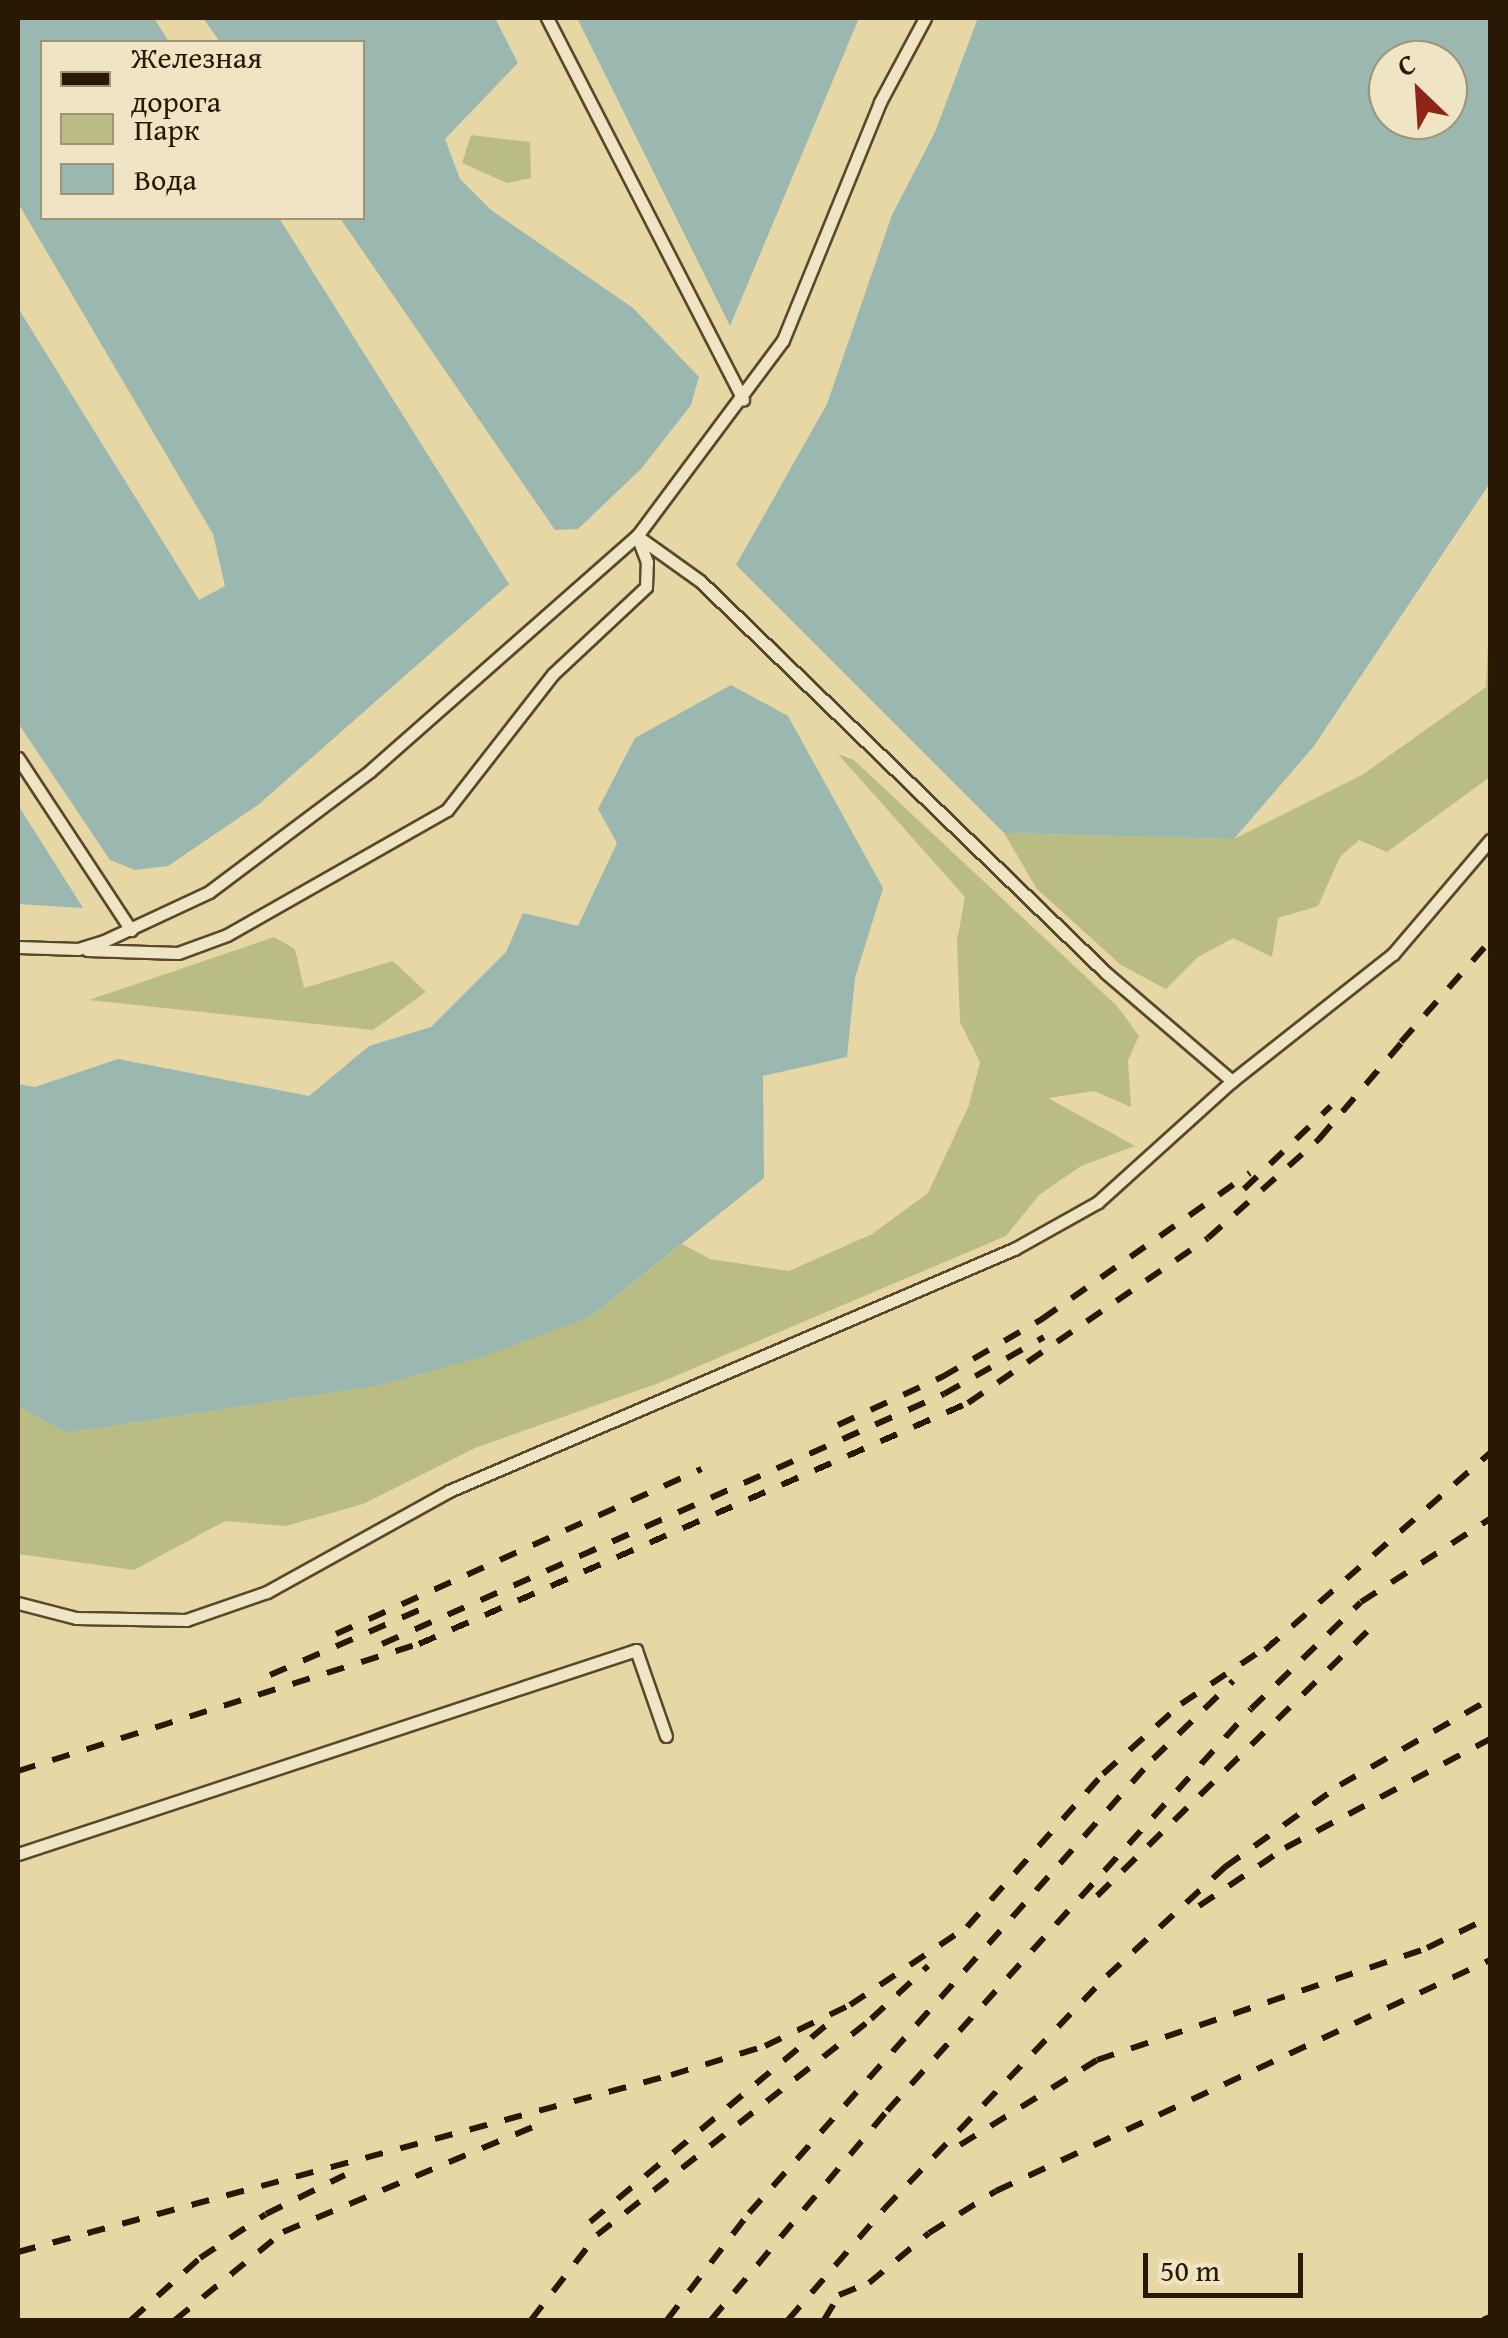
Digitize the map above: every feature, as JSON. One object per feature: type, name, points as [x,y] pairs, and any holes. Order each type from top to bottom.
[{"type":"lane","points":[[546,18],[743,400]]},
{"type":"lane","points":[[78,949],[132,930],[209,892],[370,771],[637,536],[743,400],[783,340],[880,102],[925,18]]},
{"type":"lane","points":[[18,947],[178,953],[227,935],[447,810],[554,674],[646,588],[647,562],[637,536]]},
{"type":"lane","points":[[637,536],[700,581],[1106,973],[1232,1081]]},
{"type":"lane","points":[[18,758],[132,930]]},
{"type":"lane","points":[[18,1603],[76,1618],[186,1620],[267,1592],[449,1490],[1014,1249],[1098,1202],[1232,1081],[1393,954],[1490,840]]},
{"type":"lane","points":[[18,1854],[636,1650],[666,1736]]},
{"type":"green space","points":[[471,135],[530,142],[531,178],[507,183],[462,163]]},
{"type":"green space","points":[[1490,596],[1490,777],[1387,852],[1359,840],[1340,857],[1318,906],[1278,918],[1272,957],[1233,938],[1198,957],[1166,989],[1121,965],[1037,889],[1004,833],[1234,839],[1362,775],[1486,687]]},
{"type":"green space","points":[[838,754],[854,760],[1117,1006],[1139,1036],[1128,1060],[1131,1107],[1094,1091],[1048,1098],[1135,1146],[1081,1166],[1039,1195],[1006,1236],[659,1383],[475,1448],[363,1504],[286,1526],[225,1521],[134,1570],[18,1554],[18,1406],[66,1433],[377,1386],[590,1317],[682,1244],[710,1259],[789,1271],[872,1234],[928,1193],[969,1105],[980,1062],[960,1022],[957,941],[965,897]]},
{"type":"green space","points":[[274,937],[295,949],[304,988],[393,961],[426,992],[373,1030],[89,1000]]},
{"type":"water","points":[[18,18],[154,18],[168,40],[40,40],[40,220],[280,220],[509,584],[258,805],[168,866],[135,870],[110,860],[18,723],[18,308],[199,600],[225,586],[213,534],[18,203]]},
{"type":"water","points":[[203,18],[495,18],[518,63],[445,139],[460,179],[491,210],[633,308],[699,377],[691,405],[641,469],[578,529],[555,530],[341,220],[365,220],[365,40],[219,40]]},
{"type":"water","points":[[577,18],[859,18],[730,326]]},
{"type":"water","points":[[978,18],[1490,18],[1490,483],[1314,746],[1234,839],[1004,833],[736,565],[827,404],[892,215],[935,132]]},
{"type":"water","points":[[731,685],[788,716],[883,888],[855,978],[847,1057],[763,1076],[764,1178],[590,1317],[485,1356],[377,1386],[66,1433],[18,1406],[18,1084],[35,1087],[118,1059],[309,1096],[369,1046],[431,1027],[506,952],[523,913],[578,926],[617,843],[598,809],[635,738]]},
{"type":"water","points":[[18,805],[83,908],[18,904]]},
{"type":"railway","points":[[1401,1042],[1490,941]]},
{"type":"railway","points":[[18,1771],[419,1644],[968,1403],[1208,1238],[1319,1139],[1409,1034]]},
{"type":"railway","points":[[1244,1189],[1331,1106]]},
{"type":"railway","points":[[838,1425],[942,1377],[1042,1319],[1250,1173]]},
{"type":"railway","points":[[382,1644],[944,1394],[1044,1337]]},
{"type":"railway","points":[[1265,1650],[1490,1453]]},
{"type":"railway","points":[[336,1634],[701,1469]]},
{"type":"railway","points":[[711,2320],[887,2111],[1251,1709],[1361,1602],[1490,1519]]},
{"type":"railway","points":[[270,1675],[431,1605]]},
{"type":"railway","points":[[1097,1896],[1376,1623]]},
{"type":"railway","points":[[18,2252],[671,2075],[765,2046],[850,2005],[967,1927],[1103,1774],[1181,1704],[1274,1642]]},
{"type":"railway","points":[[667,2320],[749,2213],[1153,1759],[1233,1681]]},
{"type":"railway","points":[[788,2320],[884,2209],[1107,1976],[1225,1867],[1340,1785],[1490,1699]]},
{"type":"railway","points":[[1199,1906],[1285,1848],[1490,1739]]},
{"type":"railway","points":[[960,2145],[1097,2060],[1427,1948],[1490,1917]]},
{"type":"railway","points":[[824,2320],[839,2295],[869,2283],[929,2233],[996,2191],[1490,1960]]},
{"type":"railway","points":[[531,2320],[597,2235],[871,2019],[928,1966]]},
{"type":"railway","points":[[590,2222],[828,2024]]},
{"type":"railway","points":[[175,2320],[283,2232],[540,2124]]},
{"type":"railway","points":[[131,2320],[200,2258],[266,2214],[345,2175]]},
{"type":"railway","points":[[1483,2320],[1490,2317]]}]
